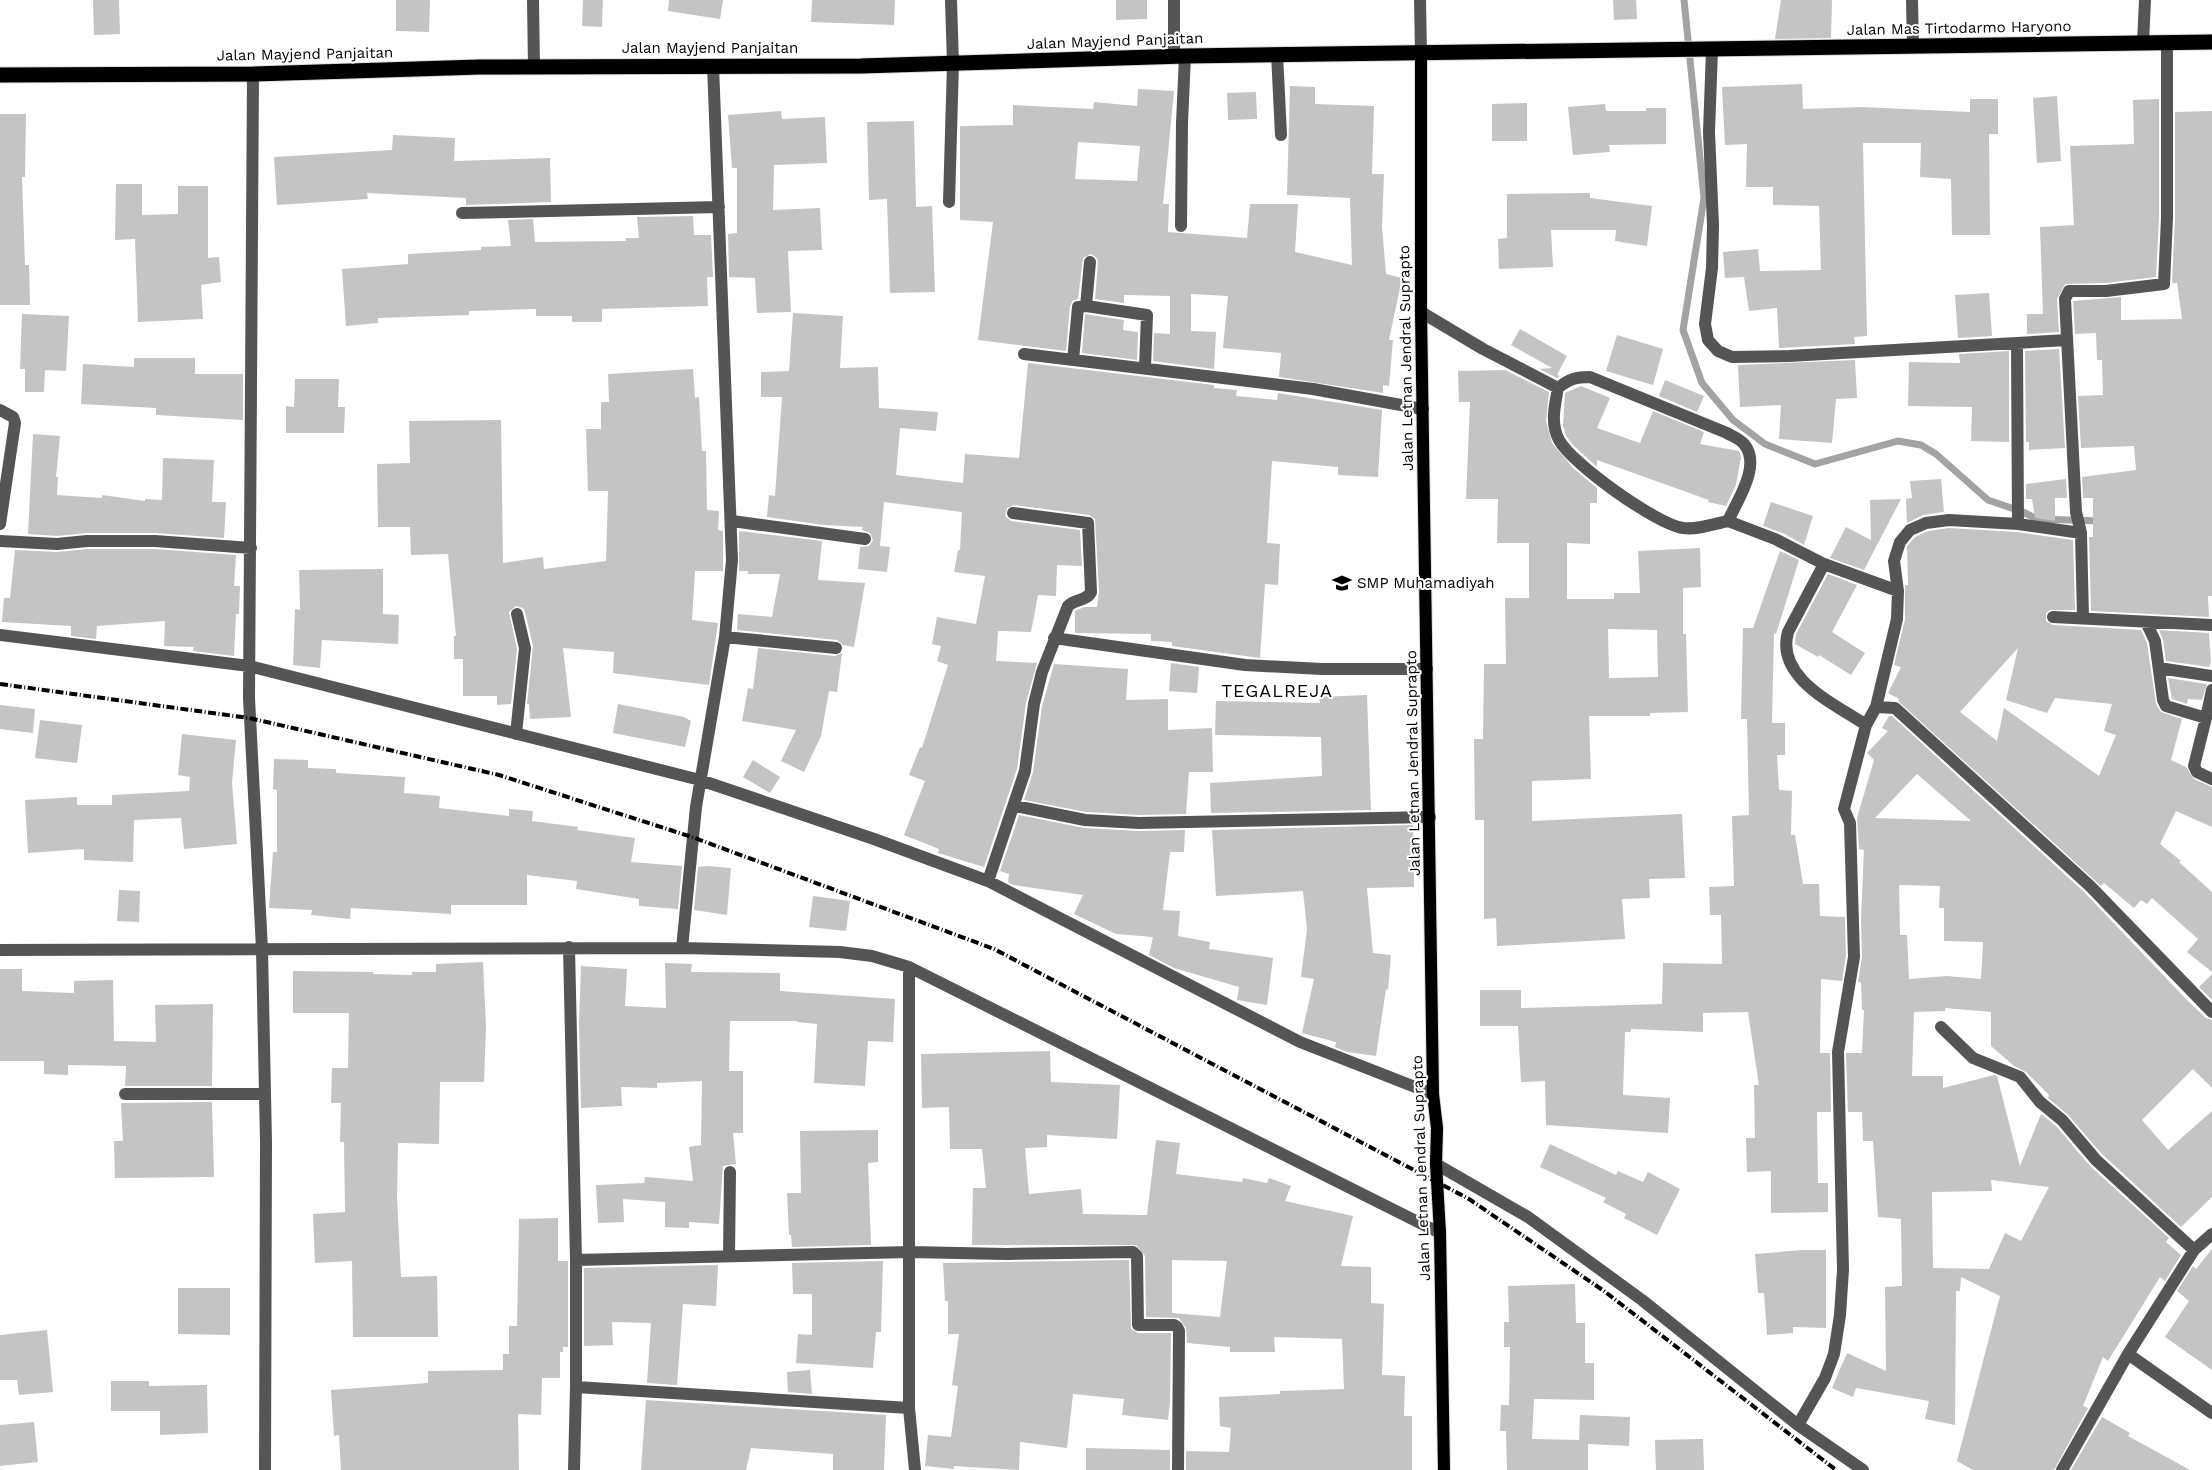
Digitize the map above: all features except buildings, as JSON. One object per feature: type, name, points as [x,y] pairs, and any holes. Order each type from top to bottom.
[{"type":"highway","name":"Jalan Mas Tirtodarmo Haryono","points":[[1660,50],[2212,42]]},
{"type":"highway","name":"Jalan Mayjend Panjaitan","points":[[0,75],[253,74],[534,67],[953,64],[1277,54],[1421,54],[1660,50]]},
{"type":"main road","name":"Jalan Letnan Jendral Suprapto","points":[[1421,54],[1421,312],[1433,1094],[1437,1128],[1436,1164],[1440,1233],[1444,1470]]},
{"type":"street","points":[[533,0],[534,67]]},
{"type":"street","points":[[949,202],[953,64],[951,0]]},
{"type":"street","points":[[1174,0],[1180,56],[1182,226]]},
{"type":"street","points":[[1420,0],[1421,54]]},
{"type":"street","points":[[1912,0],[1913,46]]},
{"type":"street","points":[[2143,43],[2145,0]]},
{"type":"street","points":[[2083,618],[2080,531],[2076,512],[2064,299],[2070,291],[2106,291],[2164,284],[2167,218],[2167,43]]},
{"type":"street","points":[[1709,49],[1709,132],[1713,225],[1712,268],[1706,324],[1708,340],[1718,351],[1732,357],[1789,356],[2067,340]]},
{"type":"street","points":[[1277,54],[1281,135]]},
{"type":"street","points":[[682,948],[700,780],[724,637],[732,560],[713,65]]},
{"type":"street","points":[[253,74],[250,451],[252,548],[249,718],[262,949],[266,1142],[265,1470]]},
{"type":"street","points":[[462,213],[719,207]]},
{"type":"street","points":[[1086,306],[1090,262]]},
{"type":"street","points":[[1073,360],[1078,307],[1086,306],[1147,315],[1145,368]]},
{"type":"street","points":[[1421,312],[1483,349],[1558,388]]},
{"type":"street","points":[[2017,344],[2018,519]]},
{"type":"street","points":[[1024,354],[1313,389],[1423,409]]},
{"type":"street","points":[[1725,522],[1750,472],[1750,457],[1743,443],[1721,431],[1590,378],[1572,379],[1558,388],[1553,419],[1559,440],[1573,457],[1642,510],[1664,522],[1682,528],[1703,527],[1725,522],[1775,539],[1824,564],[1898,591]]},
{"type":"street","points":[[0,410],[13,417],[15,423],[3,471],[0,524]]},
{"type":"street","points":[[988,880],[1015,806],[1025,771],[1034,704],[1054,638],[1068,606],[1072,602],[1088,597],[1092,592],[1088,523],[1013,513]]},
{"type":"street","points":[[1798,1425],[1825,1378],[1834,1354],[1840,1315],[1843,1251],[1838,1052],[1854,957],[1850,824],[1844,809],[1866,726],[1876,707],[1897,619],[1898,591],[1894,561],[1900,542],[1910,530],[1926,523],[1949,520],[2018,519],[2080,531]]},
{"type":"street","points":[[732,521],[864,539]]},
{"type":"street","points":[[0,541],[57,544],[87,541],[154,541],[252,548]]},
{"type":"street","points":[[1824,564],[1788,632],[1785,642],[1786,653],[1799,677],[1814,690],[1866,726]]},
{"type":"street","points":[[516,734],[525,648],[517,614]]},
{"type":"street","points":[[2053,618],[2212,625]]},
{"type":"street","points":[[2146,622],[2155,641],[2162,700],[2166,706],[2206,718]]},
{"type":"street","points":[[0,635],[249,666],[700,780],[874,838],[988,880],[1300,1042],[1433,1094]]},
{"type":"street","points":[[724,637],[836,648]]},
{"type":"street","points":[[1054,638],[1245,665],[1322,669],[1427,669]]},
{"type":"street","points":[[2159,668],[2212,676]]},
{"type":"street","points":[[2212,690],[2194,766],[2197,772],[2212,779]]},
{"type":"street","points":[[1876,707],[1895,708],[2090,886],[2212,1012]]},
{"type":"street","points":[[1015,806],[1085,820],[1139,823],[1430,817]]},
{"type":"street","points":[[569,948],[576,1260],[574,1470]]},
{"type":"street","points":[[0,950],[682,948],[840,952],[872,956],[910,967],[1440,1233]]},
{"type":"street","points":[[910,967],[909,1408],[915,1470]]},
{"type":"street","points":[[1941,1027],[1973,1058],[2020,1077],[2040,1102],[2062,1120],[2096,1160],[2194,1250]]},
{"type":"street","points":[[125,1094],[264,1094]]},
{"type":"street","points":[[1436,1164],[1528,1217],[1642,1300],[1798,1425],[1863,1470]]},
{"type":"street","points":[[729,1256],[730,1172]]},
{"type":"street","points":[[2062,1470],[2128,1354],[2194,1250],[2212,1234]]},
{"type":"street","points":[[576,1260],[910,1252],[1007,1254],[1135,1253],[1138,1325],[1174,1325],[1178,1331],[1178,1470]]},
{"type":"street","points":[[2128,1354],[2212,1413]]},
{"type":"street","points":[[576,1387],[909,1408]]},
{"type":"waterway","points":[[1684,0],[1704,198],[1683,330],[1702,383],[1733,420],[1765,444],[1815,464],[1898,441],[1921,445],[1936,454],[1988,500],[2037,519],[2102,521]]},
{"type":"railway","points":[[0,684],[249,718],[499,775],[692,837],[994,949],[1469,1199],[1604,1291],[1836,1470]]},
{"type":"place","name":"SMP Muhamadiyah","points":[[1342,583]]},
{"type":"district","name":"TEGALREJA","points":[[1277,691]]}]
